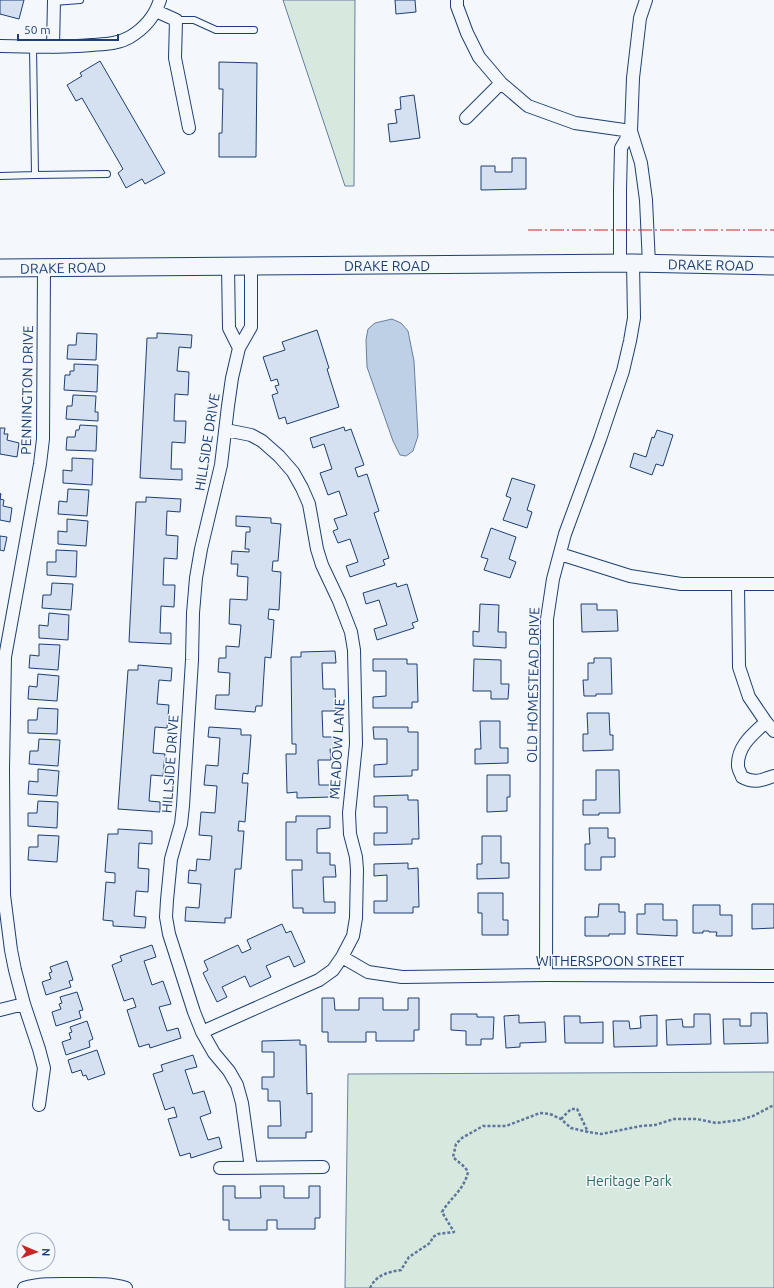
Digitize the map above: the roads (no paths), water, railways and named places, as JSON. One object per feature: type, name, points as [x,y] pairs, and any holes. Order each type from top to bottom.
[{"type":"street","points":[[457,0],[457,6],[467,33],[480,57],[501,83],[528,106],[575,123],[631,131]]},
{"type":"street","name":"OLD HOMESTEAD DRIVE","points":[[546,975],[547,619],[553,579],[565,534],[623,371],[634,318],[634,264],[646,200],[641,163],[631,131],[633,78],[640,18],[646,0]]},
{"type":"street","points":[[52,47],[54,1]]},
{"type":"street","points":[[0,46],[65,47],[113,43],[130,37],[147,24],[158,5],[176,20],[175,58],[189,128]]},
{"type":"street","points":[[466,118],[501,83]]},
{"type":"street","name":"OLD HOMESTEAD DRIVE","points":[[631,131],[622,148],[620,190],[634,264]]},
{"type":"street","name":"DRAKE ROAD","points":[[0,268],[634,264],[774,266]]},
{"type":"street","points":[[228,266],[229,328],[240,348]]},
{"type":"street","name":"HILLSIDE DRIVE","points":[[251,266],[251,327],[240,348],[228,406],[221,465],[196,578],[183,806],[181,824],[171,859],[166,918],[169,934],[202,1032],[214,1053],[237,1085],[242,1103],[251,1168]]},
{"type":"street","name":"PENNINGTON DRIVE","points":[[39,1105],[44,1068],[24,1004],[10,950],[4,896],[3,769],[5,656],[40,464],[43,439],[44,268]]},
{"type":"street","name":"MEADOW LANE","points":[[202,1032],[319,980],[333,970],[353,936],[356,918],[357,870],[356,858],[350,834],[349,813],[356,744],[354,656],[351,632],[322,565],[317,549],[309,504],[293,472],[280,456],[262,441],[250,435],[226,430]]},
{"type":"street","points":[[560,554],[630,576],[681,584],[774,584]]},
{"type":"street","points":[[738,584],[739,667],[749,697],[770,727],[747,739],[740,755],[738,766],[742,777],[750,781],[758,781],[774,776]]},
{"type":"street","name":"WITHERSPOON STREET","points":[[342,957],[368,972],[402,977],[546,975],[774,976]]},
{"type":"street","points":[[0,1010],[24,1004]]},
{"type":"street","points":[[220,1168],[323,1167]]},
{"type":"street","points":[[24,1288],[45,1284],[104,1284],[126,1288]]},
{"type":"lane","points":[[54,1],[80,0]]},
{"type":"lane","points":[[176,20],[194,20],[216,30],[254,30]]},
{"type":"lane","points":[[33,47],[35,175]]},
{"type":"lane","points":[[0,176],[107,174]]},
{"type":"water","points":[[392,319],[401,323],[408,331],[414,361],[418,436],[413,451],[406,456],[400,455],[393,441],[367,367],[366,340],[368,329],[375,323]]},
{"type":"park label","name":"Heritage Park","points":[[629,1181]]}]
